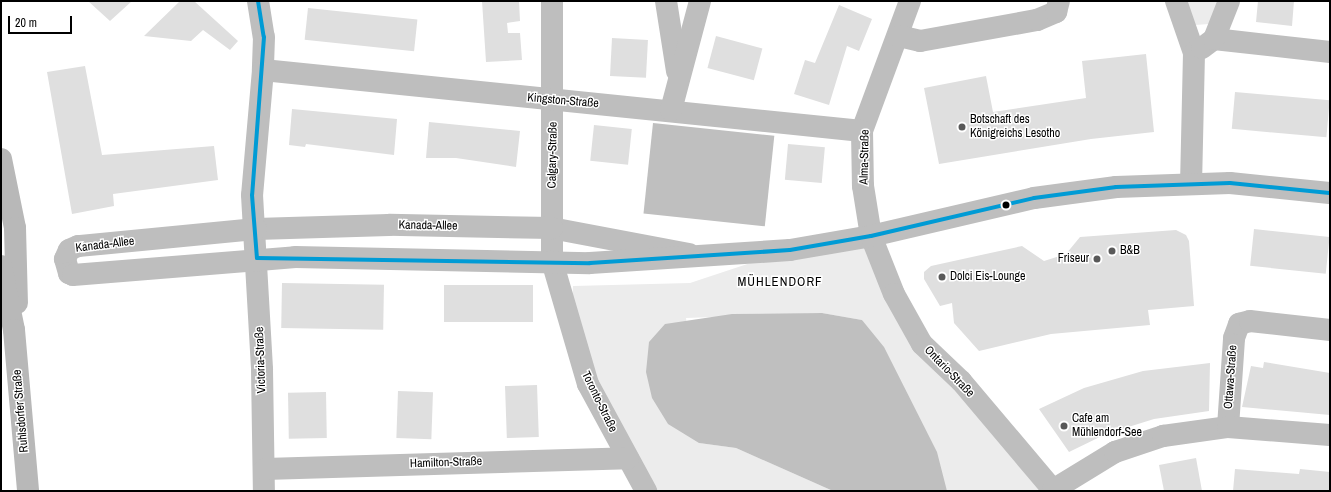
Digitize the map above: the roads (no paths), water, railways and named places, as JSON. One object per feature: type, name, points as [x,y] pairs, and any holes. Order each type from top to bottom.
[{"type":"main road","name":"Ruhlsdorfer Straße","points":[[1,159],[8,228],[18,293],[14,330]]},
{"type":"main road","name":"Ruhlsdorfer Straße","points":[[1,266],[14,330],[28,491]]},
{"type":"street","name":"Victoria-Straße","points":[[258,1],[264,37],[263,70],[252,196],[256,229],[265,469],[264,491]]},
{"type":"street","name":"Calgary-Straße","points":[[552,1],[554,100],[552,261]]},
{"type":"street","points":[[666,1],[678,78]]},
{"type":"street","points":[[671,110],[678,78],[700,1]]},
{"type":"street","name":"Alma-Straße","points":[[871,236],[864,186],[862,131],[900,36],[910,1]]},
{"type":"street","points":[[900,36],[920,41],[1037,20],[1056,12],[1059,1]]},
{"type":"street","points":[[1176,1],[1194,53],[1191,183]]},
{"type":"street","points":[[1194,53],[1214,40],[1229,1]]},
{"type":"street","points":[[1214,40],[1330,52]]},
{"type":"street","name":"Kingston-Straße","points":[[263,70],[554,100],[671,110],[862,131]]},
{"type":"street","name":"Kanada-Allee","points":[[689,254],[552,228],[389,225],[256,229],[78,246],[66,253],[65,259],[69,273],[73,275],[256,258],[552,261],[590,263],[689,254],[790,250],[871,236],[1034,198],[1116,187],[1191,183],[1230,183],[1330,194]]},
{"type":"street","name":"Ontario-Straße","points":[[871,236],[894,294],[922,344],[961,381],[1054,491]]},
{"type":"street","name":"Toronto-Straße","points":[[552,261],[588,384],[646,491]]},
{"type":"street","name":"Ottawa-Straße","points":[[1228,427],[1234,338],[1239,324],[1250,321],[1330,330]]},
{"type":"street","name":"Ottawa-Straße","points":[[1054,491],[1121,449],[1163,436],[1228,427],[1330,435]]},
{"type":"street","name":"Hamilton-Straße","points":[[265,469],[628,458]]},
{"type":"place","name":"Botschaft des Königreichs Lesotho","points":[[962,127]]},
{"type":"place","name":"B&B","points":[[1112,251]]},
{"type":"place","name":"Friseur","points":[[1097,259]]},
{"type":"place","name":"Dolci Eis-Lounge","points":[[942,277]]},
{"type":"place","name":"Cafe am Mühlendorf-See","points":[[1064,426]]},
{"type":"district","name":"MÜHLENDORF","points":[[780,282]]}]
